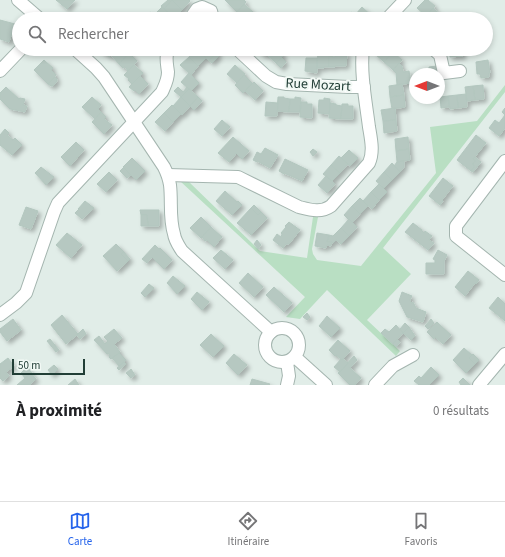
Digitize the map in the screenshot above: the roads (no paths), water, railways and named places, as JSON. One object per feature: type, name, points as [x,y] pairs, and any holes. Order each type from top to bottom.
[{"type":"street","points":[[18,0],[32,12]]},
{"type":"street","points":[[397,12],[405,0]]},
{"type":"street","points":[[198,4],[211,12]]},
{"type":"street","points":[[0,71],[14,56]]},
{"type":"street","points":[[83,56],[104,76],[164,167],[168,175],[170,185],[173,234],[182,251],[271,332]]},
{"type":"street","points":[[0,315],[26,293],[58,203],[162,92],[167,81],[168,73],[166,56]]},
{"type":"street","name":"Rue Mozart","points":[[245,56],[266,76],[276,82],[287,84],[364,87]]},
{"type":"street","points":[[168,175],[238,177],[299,207],[318,211],[331,206],[369,164],[372,157],[362,66],[363,56]]},
{"type":"street","points":[[440,56],[444,73],[460,71]]},
{"type":"street","points":[[505,160],[456,226],[456,236],[505,275]]},
{"type":"street","points":[[281,327],[287,328],[297,335],[300,346],[298,352],[291,359],[281,362],[275,361],[267,353],[265,342],[267,336],[271,332],[281,327]]},
{"type":"street","points":[[479,385],[505,354]]},
{"type":"street","points":[[375,385],[393,366],[413,355]]},
{"type":"street","points":[[287,385],[291,359]]},
{"type":"street","points":[[291,359],[326,385]]}]
